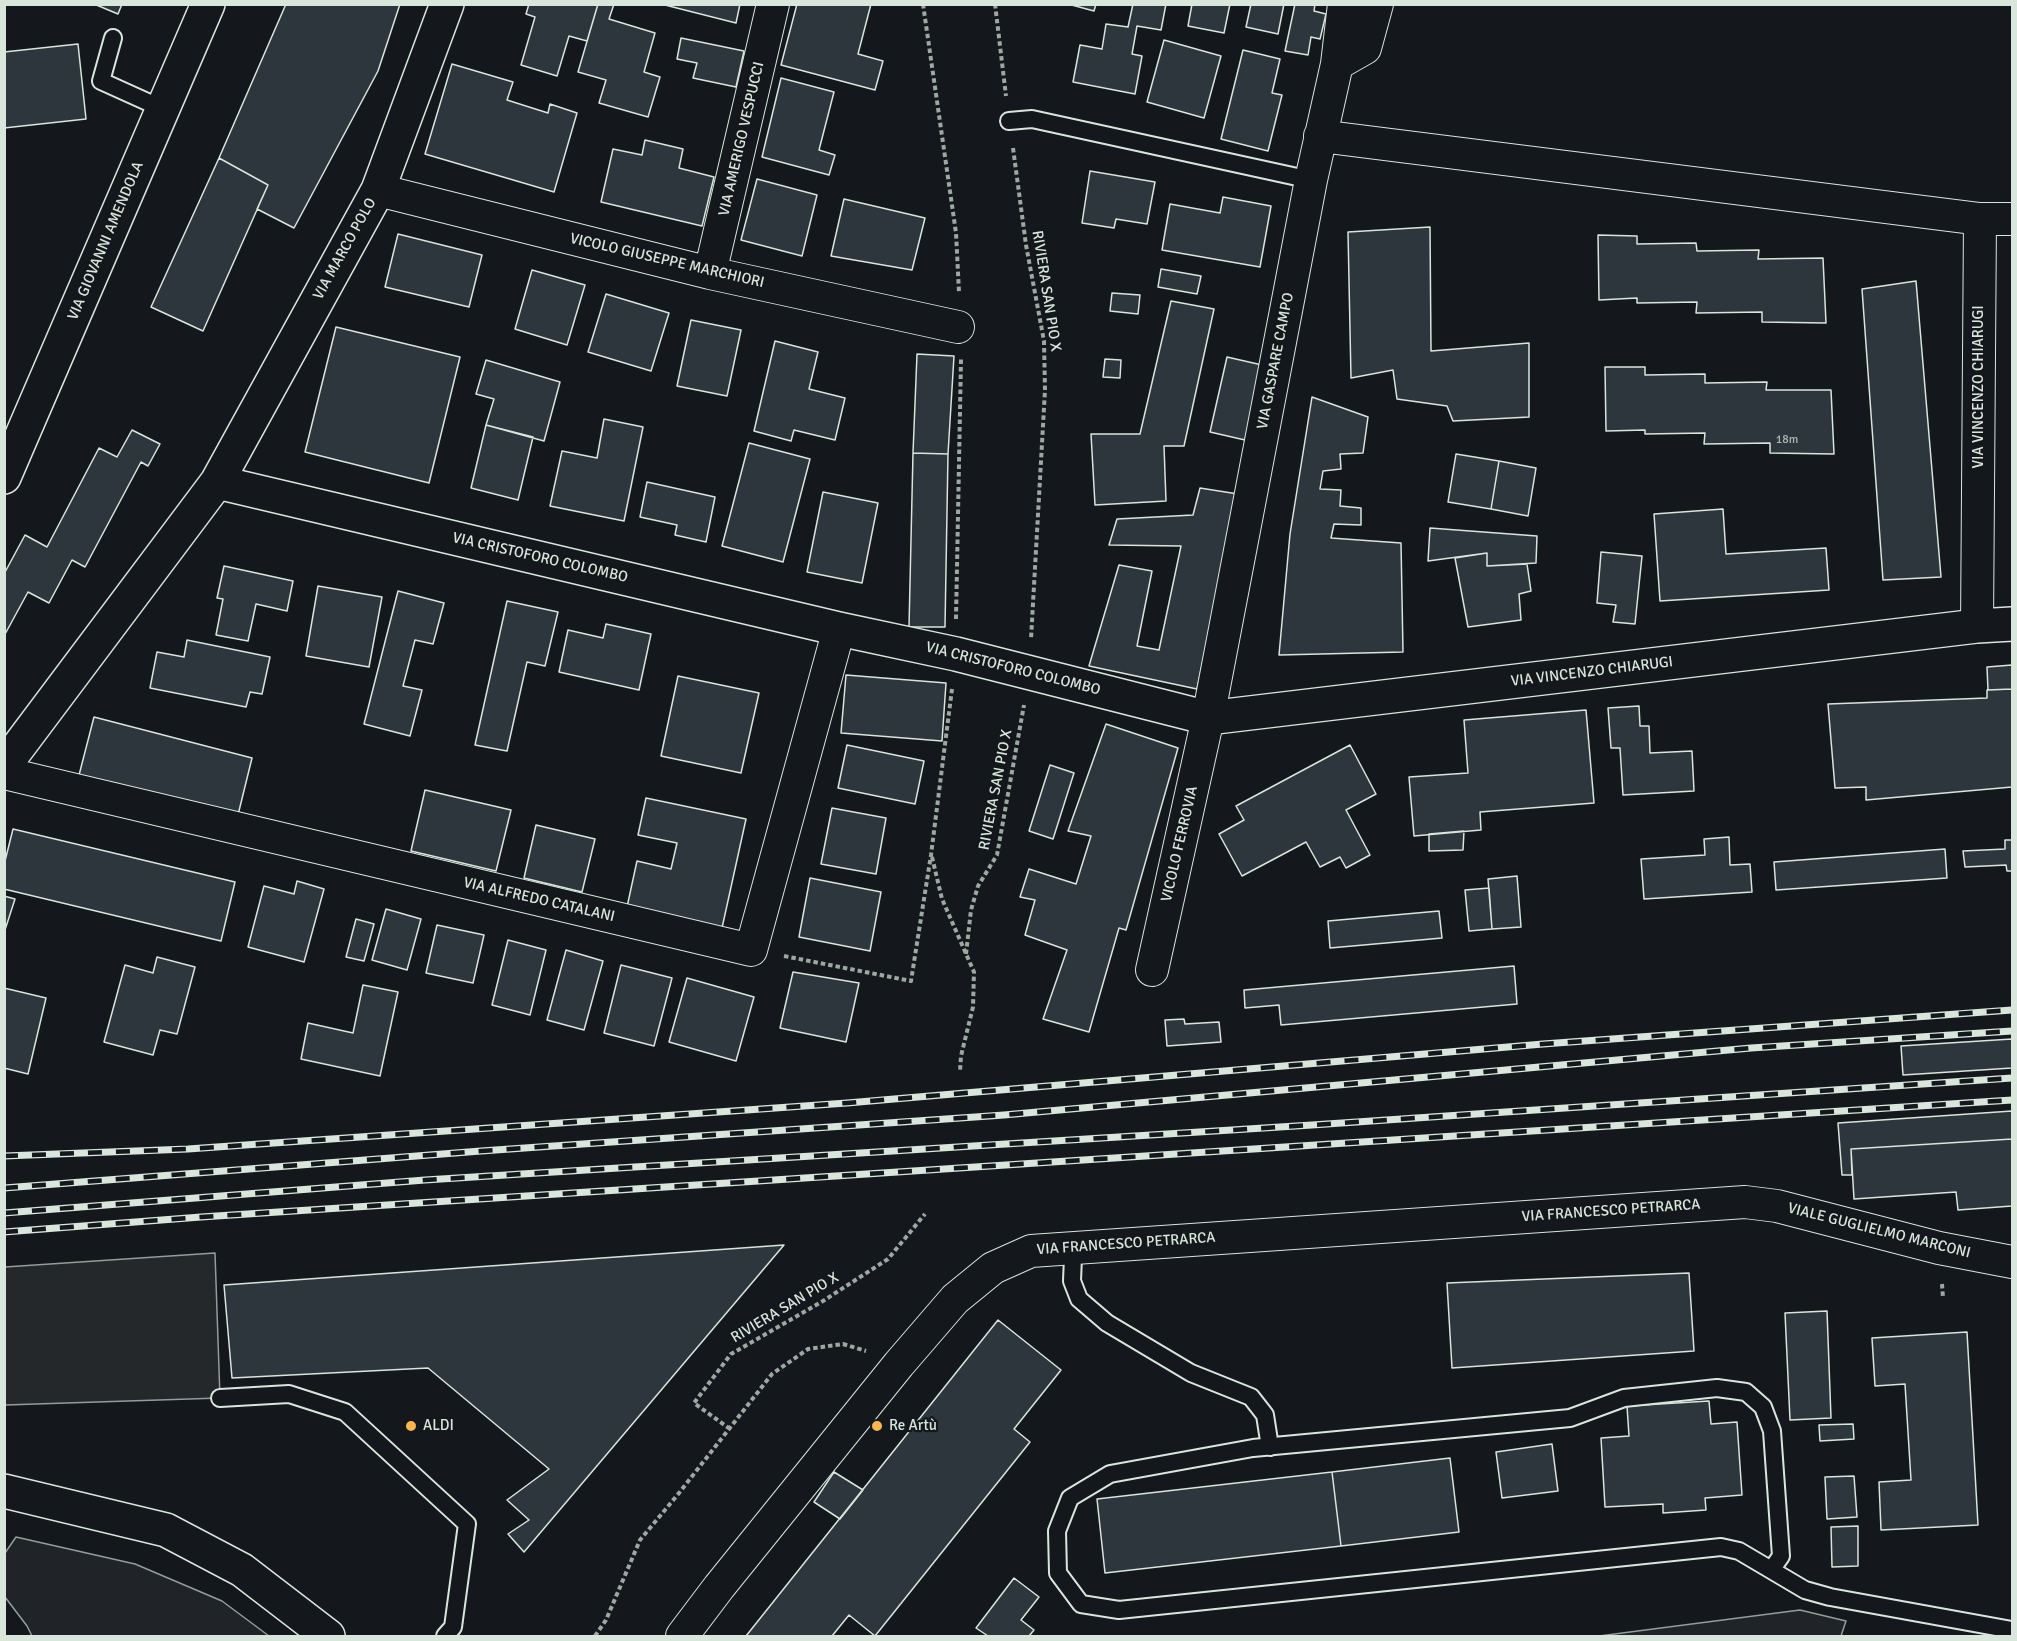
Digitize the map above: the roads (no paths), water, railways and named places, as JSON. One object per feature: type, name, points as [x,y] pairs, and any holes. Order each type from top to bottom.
[{"type":"street","name":"VIA GIOVANNI AMENDOLA","points":[[4,477],[13,438],[163,109],[208,4]]},
{"type":"street","name":"VIA MARCO POLO","points":[[217,482],[378,190],[447,4]]},
{"type":"street","name":"VIA AMERIGO VESPUCCI","points":[[710,273],[773,4]]},
{"type":"street","name":"VIA GASPARE CAMPO","points":[[1208,718],[1311,180],[1337,64],[1344,4]]},
{"type":"street","points":[[1337,64],[1365,48],[1377,4]]},
{"type":"street","points":[[1320,136],[1980,219],[2013,219]]},
{"type":"street","name":"VICOLO GIUSEPPE MARCHIORI","points":[[378,190],[710,273],[958,327]]},
{"type":"street","name":"VIA VINCENZO CHIARUGI","points":[[1977,626],[1980,219]]},
{"type":"street","points":[[4,766],[217,482]]},
{"type":"street","name":"VIA CRISTOFORO COLOMBO","points":[[217,482],[839,629],[956,654],[1208,718]]},
{"type":"street","name":"VIA VINCENZO CHIARUGI","points":[[1208,718],[1977,626],[2013,624]]},
{"type":"street","name":"VIA ALFREDO CATALANI","points":[[4,773],[750,950],[839,629]]},
{"type":"street","name":"VICOLO FERROVIA","points":[[1152,970],[1208,718]]},
{"type":"street","name":"VIA FRANCESCO PETRARCA","points":[[682,1636],[899,1364],[955,1299],[993,1268],[1031,1251],[1745,1202]]},
{"type":"street","name":"VIALE GUGLIELMO MARCONI","points":[[1745,1202],[1777,1206],[1920,1241],[1939,1248],[2013,1262]]},
{"type":"street","points":[[4,1491],[166,1530],[243,1570],[328,1636]]},
{"type":"lane","points":[[113,38],[101,81],[163,109]]},
{"type":"lane","points":[[1009,121],[1032,119],[1311,180]]},
{"type":"lane","points":[[1090,1246],[1073,1257],[1072,1281],[1078,1299],[1107,1323],[1191,1373],[1251,1397],[1265,1415],[1270,1446]]},
{"type":"lane","points":[[1772,1569],[1781,1556],[1773,1431],[1763,1407],[1746,1392],[1717,1388],[1624,1398],[1570,1418],[1270,1446],[1110,1474],[1070,1498],[1057,1531],[1058,1573],[1081,1604],[1119,1610],[1721,1547],[1739,1551],[1805,1590],[1830,1597],[2013,1630]]},
{"type":"lane","points":[[220,1398],[290,1394],[345,1412],[467,1524],[453,1627],[445,1636]]},
{"type":"railway","points":[[4,1156],[188,1149],[847,1103],[1543,1044],[2012,1010]]},
{"type":"railway","points":[[4,1188],[481,1151],[1004,1115],[1751,1048],[2012,1031]]},
{"type":"railway","points":[[4,1213],[425,1180],[1312,1125],[2012,1078]]},
{"type":"railway","points":[[4,1232],[201,1217],[2012,1100]]},
{"type":"place","name":"ALDI","points":[[411,1426]]},
{"type":"place","name":"Re Artù","points":[[877,1426]]}]
